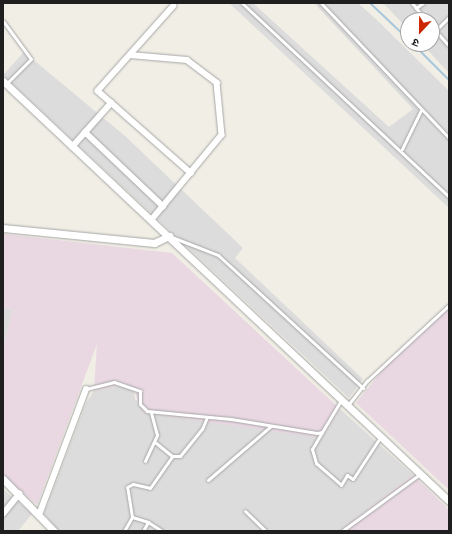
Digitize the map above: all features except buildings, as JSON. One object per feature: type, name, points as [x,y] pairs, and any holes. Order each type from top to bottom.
[{"type":"street","points":[[174,6],[98,91],[191,174]]},
{"type":"street","points":[[130,55],[187,60],[217,83],[222,135],[152,220]]},
{"type":"street","points":[[4,83],[152,220],[449,501]]},
{"type":"street","points":[[72,147],[111,103]]},
{"type":"street","points":[[85,132],[163,206]]},
{"type":"street","points":[[3,228],[154,242],[168,236]]},
{"type":"street","points":[[38,514],[86,389]]},
{"type":"street","points":[[3,479],[54,531]]},
{"type":"street","points":[[3,514],[19,494]]},
{"type":"lane","points":[[242,3],[402,149],[449,197]]},
{"type":"lane","points":[[322,3],[421,110],[449,138]]},
{"type":"lane","points":[[412,3],[419,12]]},
{"type":"lane","points":[[416,8],[423,3]]},
{"type":"lane","points":[[440,26],[449,17]]},
{"type":"lane","points":[[3,21],[31,59],[4,83]]},
{"type":"lane","points":[[440,36],[449,46]]},
{"type":"lane","points":[[402,149],[421,110]]},
{"type":"lane","points":[[168,236],[218,255],[363,388]]},
{"type":"lane","points":[[348,405],[363,388],[449,305]]},
{"type":"lane","points":[[86,389],[114,382],[132,386],[140,391],[140,404],[151,412],[207,417],[322,432]]},
{"type":"lane","points":[[341,400],[312,449],[316,463],[341,485],[347,475],[353,479],[380,436]]},
{"type":"lane","points":[[145,461],[156,443],[157,435],[151,412]]},
{"type":"lane","points":[[156,443],[172,456],[180,456],[202,429],[207,417]]},
{"type":"lane","points":[[208,480],[237,459],[270,426]]},
{"type":"lane","points":[[124,531],[132,517],[128,487],[133,484],[150,488],[172,456]]},
{"type":"lane","points":[[342,531],[420,474]]},
{"type":"lane","points":[[245,510],[266,531]]},
{"type":"lane","points":[[132,517],[148,522],[162,531]]},
{"type":"lane","points":[[143,531],[148,522]]},
{"type":"shaded area","points":[[229,3],[253,3],[389,127],[413,109],[314,3],[358,3],[379,22],[400,43],[400,52],[409,52],[449,91],[449,208]]},
{"type":"shaded area","points":[[383,3],[449,3],[449,73],[429,52],[440,52],[440,12],[400,12],[400,21]]},
{"type":"shaded area","points":[[24,52],[125,136],[243,248],[235,258],[363,379],[349,398],[3,75]]},
{"type":"shaded area","points":[[3,234],[172,253],[340,409],[322,438],[143,413],[134,390],[120,386],[94,391],[97,344],[37,505],[3,475],[3,349],[13,309],[3,308]]},
{"type":"shaded area","points":[[3,308],[13,309],[3,349]]},
{"type":"shaded area","points":[[449,308],[449,490],[356,403],[385,367]]},
{"type":"shaded area","points":[[121,386],[134,390],[135,400],[322,438],[340,409],[413,475],[339,531],[59,531],[44,514],[86,403],[94,391]]},
{"type":"shaded area","points":[[413,475],[449,510],[449,531],[339,531]]},
{"type":"shaded area","points":[[3,489],[32,514],[18,531],[3,531]]},
{"type":"waterway","points":[[370,3],[400,31]]},
{"type":"waterway","points":[[421,52],[449,80]]}]
